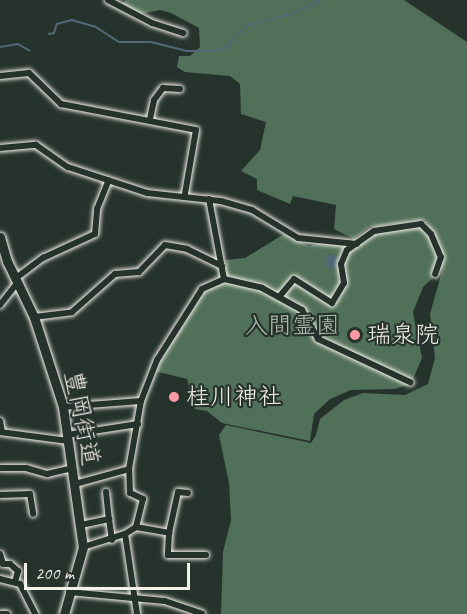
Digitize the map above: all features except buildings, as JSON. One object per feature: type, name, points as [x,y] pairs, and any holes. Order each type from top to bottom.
[{"type":"main road","name":"豊岡街道","points":[[0,237],[34,317],[63,407],[83,547],[64,614]]},
{"type":"street","points":[[108,0],[119,7],[183,33]]},
{"type":"street","points":[[119,7],[123,0]]},
{"type":"street","points":[[0,76],[25,72],[61,104],[150,119],[196,130],[185,194]]},
{"type":"street","points":[[150,119],[154,100],[163,87],[180,89]]},
{"type":"street","points":[[0,148],[36,145],[63,165],[159,196],[185,194],[209,199],[252,210],[298,238],[357,244]]},
{"type":"street","points":[[0,305],[17,280],[35,263],[95,234],[97,209],[109,180]]},
{"type":"street","points":[[209,199],[224,279]]},
{"type":"street","points":[[279,297],[294,279],[333,303],[344,283],[341,264],[347,250],[374,231],[423,225],[441,257],[435,274]]},
{"type":"street","points":[[34,317],[72,312],[115,274],[139,272],[165,245],[187,249],[222,266]]},
{"type":"street","points":[[136,527],[143,499],[130,493],[129,469],[141,401],[157,360],[177,333],[193,301],[212,282],[224,279],[279,297],[302,310],[318,339],[410,382]]},
{"type":"street","points":[[63,407],[141,401]]},
{"type":"street","points":[[0,421],[1,432],[68,438],[138,424]]},
{"type":"street","points":[[0,468],[26,468],[47,474],[72,468]]},
{"type":"street","points":[[75,483],[129,469]]},
{"type":"street","points":[[106,492],[112,540]]},
{"type":"street","points":[[188,493],[178,492],[169,533],[168,555],[206,555]]},
{"type":"street","points":[[0,495],[30,494],[33,514]]},
{"type":"street","points":[[81,525],[109,519]]},
{"type":"street","points":[[83,547],[112,540],[136,527],[169,533]]},
{"type":"street","points":[[125,534],[137,614]]},
{"type":"street","points":[[0,554],[3,564],[10,564],[18,571],[15,582]]},
{"type":"street","points":[[0,579],[15,582],[27,594],[35,614]]},
{"type":"street","points":[[69,592],[135,601],[165,601],[202,614]]},
{"type":"street","points":[[0,614],[7,614]]},
{"type":"green space","name":"入間霊園","points":[[125,0],[404,0],[467,42],[467,614],[221,614],[223,552],[231,520],[229,483],[219,435],[226,425],[311,443],[316,435],[320,419],[344,400],[363,393],[405,395],[428,384],[435,358],[430,314],[443,268],[423,287],[413,312],[422,358],[411,384],[394,389],[351,390],[330,399],[314,414],[310,441],[222,423],[207,411],[195,409],[187,379],[155,371],[198,297],[226,272],[226,260],[245,258],[284,234],[309,246],[322,242],[352,245],[373,230],[422,222],[433,232],[425,220],[369,227],[354,239],[334,229],[336,205],[293,196],[290,204],[257,190],[257,179],[241,171],[260,150],[266,122],[241,114],[240,84],[230,76],[185,72],[177,67],[179,56],[190,56],[200,47],[199,28],[171,13],[160,10],[141,14],[123,5]]},
{"type":"water","points":[[332,255],[337,257],[339,262],[337,267],[332,269],[327,267],[325,262],[327,257]]},
{"type":"waterway","points":[[49,34],[54,33],[57,24],[72,20],[96,27],[119,42],[151,42],[186,51],[210,51],[225,48],[246,26],[295,13],[320,0]]},
{"type":"waterway","points":[[0,47],[18,44],[29,50]]},
{"type":"place","name":"瑞泉院","points":[[355,335]]},
{"type":"place","name":"桂川神社","points":[[174,397]]}]
